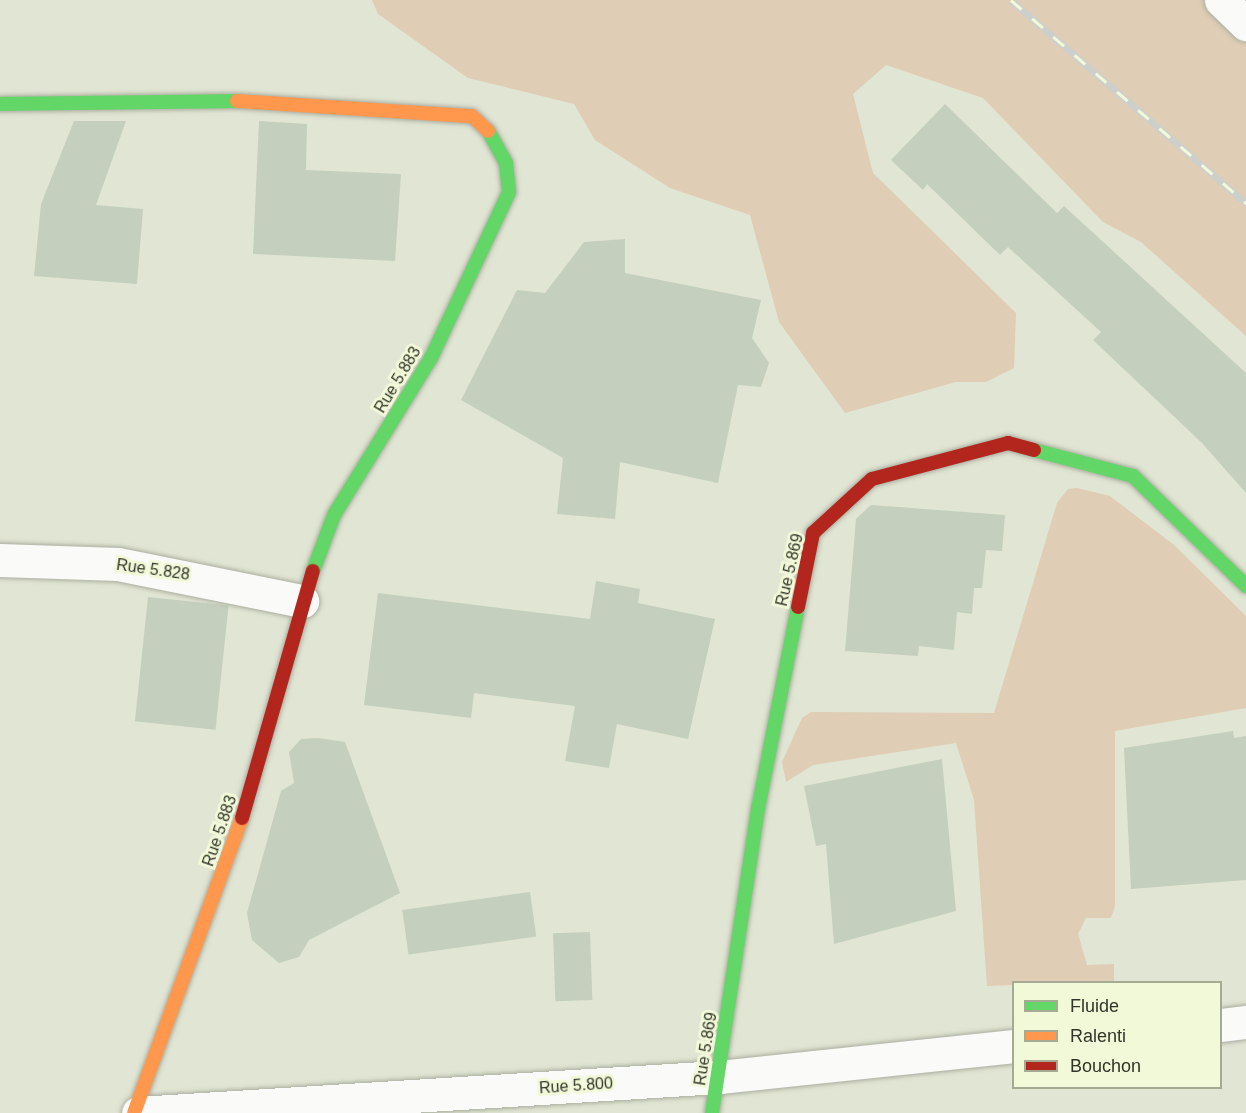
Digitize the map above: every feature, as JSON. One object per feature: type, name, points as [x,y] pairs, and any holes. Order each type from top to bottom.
[{"type":"street","points":[[1221,0],[1246,24]]},
{"type":"street","name":"Rue 5.883","points":[[0,104],[216,100],[392,108],[472,116],[495,138],[509,192],[487,247],[431,358],[334,515],[302,601],[265,751],[186,982],[136,1113]]},
{"type":"street","name":"Rue 5.869","points":[[712,1113],[758,809],[813,533],[872,479],[1008,443],[1133,476],[1246,586]]},
{"type":"street","name":"Rue 5.828","points":[[0,560],[118,564],[302,601]]},
{"type":"street","points":[[1222,1025],[1246,1022]]},
{"type":"street","name":"Rue 5.800","points":[[136,1113],[719,1077],[1012,1046]]},
{"type":"shaded area","points":[[372,0],[1246,0],[1246,336],[1141,242],[1103,222],[983,98],[886,65],[853,94],[873,173],[1016,313],[1014,368],[986,382],[956,382],[845,413],[779,322],[750,215],[670,188],[595,140],[574,104],[468,78],[378,14]]},
{"type":"shaded area","points":[[1077,488],[1110,496],[1174,545],[1246,616],[1246,708],[1115,731],[1115,906],[1111,918],[1086,918],[1078,934],[1087,965],[1114,964],[1114,981],[1012,981],[1012,985],[987,986],[974,800],[956,743],[813,765],[786,782],[782,762],[802,718],[811,712],[994,713],[1057,503],[1068,489]]},
{"type":"building","points":[[945,104],[1057,213],[1064,206],[1246,373],[1246,493],[1202,443],[1093,340],[1101,332],[1008,247],[1000,255],[927,184],[923,190],[891,160]]},
{"type":"building","points":[[74,121],[126,121],[96,205],[143,209],[137,284],[34,276],[41,204]]},
{"type":"building","points":[[259,121],[307,124],[306,170],[401,174],[395,261],[253,254]]},
{"type":"building","points":[[625,239],[625,273],[761,300],[752,338],[769,363],[761,387],[738,385],[718,483],[620,462],[615,519],[557,514],[563,458],[461,400],[517,290],[545,293],[584,242]]},
{"type":"building","points":[[871,505],[1005,515],[1002,551],[986,550],[982,588],[974,588],[972,614],[957,612],[954,650],[919,646],[918,656],[845,651],[856,519]]},
{"type":"building","points":[[596,581],[640,589],[638,603],[715,619],[688,739],[617,724],[609,768],[565,761],[575,706],[474,693],[471,718],[364,705],[378,593],[590,619]]},
{"type":"building","points":[[148,597],[229,605],[215,730],[135,721]]},
{"type":"building","points":[[1233,731],[1234,738],[1246,736],[1246,880],[1131,889],[1124,748]]},
{"type":"building","points":[[318,738],[345,742],[400,893],[309,940],[299,957],[279,963],[252,940],[247,913],[281,791],[294,783],[289,752],[301,739]]},
{"type":"building","points":[[942,759],[956,911],[834,944],[826,844],[816,846],[804,786]]},
{"type":"building","points":[[530,892],[536,937],[409,955],[402,910]]},
{"type":"building","points":[[590,932],[592,1000],[555,1001],[553,933]]},
{"type":"railway","points":[[1011,0],[1246,203]]},
{"type":"traffic: fast","points":[[0,104],[237,101]]},
{"type":"traffic: fast","points":[[313,571],[334,515],[431,358],[509,192],[506,163],[488,131]]},
{"type":"traffic: fast","points":[[1034,450],[1133,476],[1246,586]]},
{"type":"traffic: fast","points":[[712,1113],[758,809],[798,607]]},
{"type":"traffic: slow","points":[[237,101],[472,116],[488,131]]},
{"type":"traffic: slow","points":[[134,1113],[242,818]]},
{"type":"traffic: jam","points":[[798,607],[813,533],[872,479],[1008,443],[1034,450]]},
{"type":"traffic: jam","points":[[242,818],[313,571]]}]
